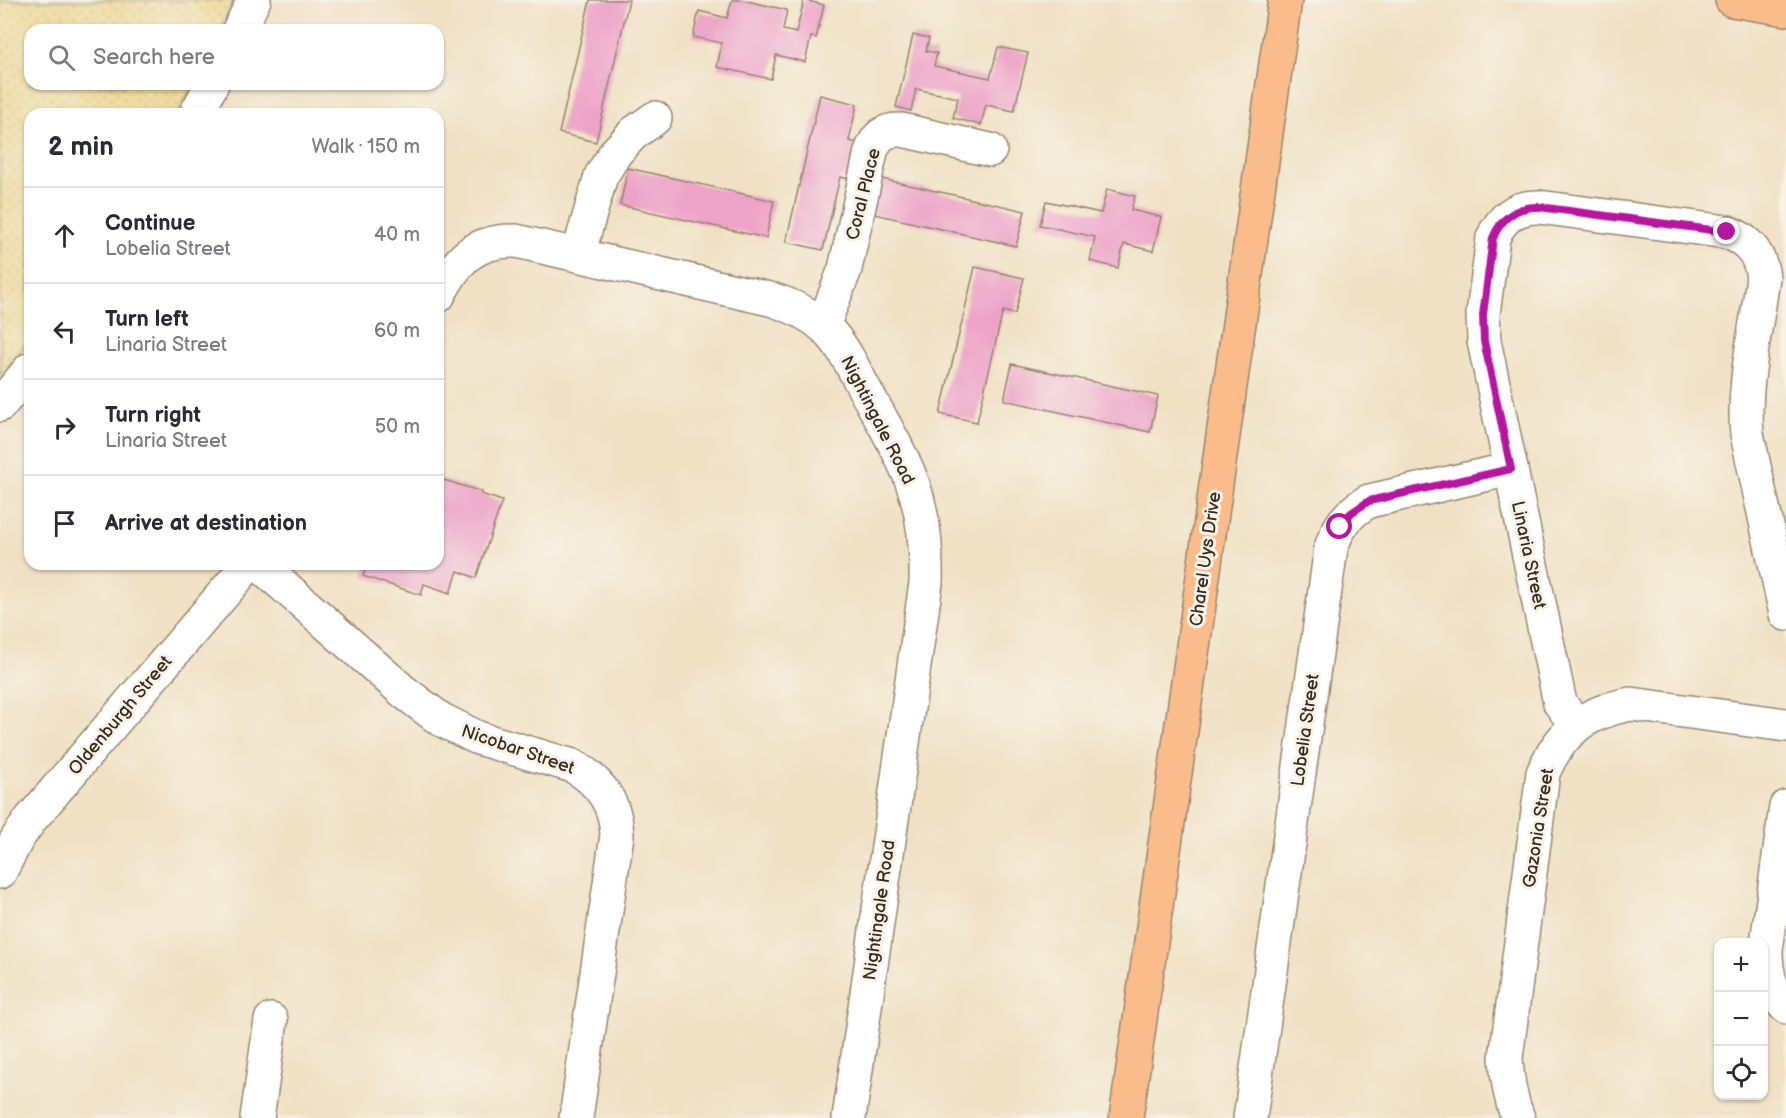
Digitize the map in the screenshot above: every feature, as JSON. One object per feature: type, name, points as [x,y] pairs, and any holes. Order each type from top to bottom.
[{"type":"main road","name":"Charel Uys Drive","points":[[1126,1118],[1285,0]]},
{"type":"main road","points":[[1732,0],[1786,9]]},
{"type":"street","points":[[242,24],[254,0]]},
{"type":"street","points":[[199,108],[209,90]]},
{"type":"street","points":[[578,255],[601,176],[616,152],[634,133],[654,118]]},
{"type":"street","name":"Coral Place","points":[[823,326],[845,269],[874,142],[887,131],[902,130],[990,150]]},
{"type":"street","name":"Linaria Street","points":[[1576,725],[1560,703],[1484,341],[1483,315],[1493,238],[1496,229],[1510,214],[1529,207],[1539,207],[1727,232],[1772,256],[1762,265],[1763,277],[1747,396],[1746,421],[1786,614]]},
{"type":"street","name":"Nightingale Road","points":[[444,284],[457,263],[477,248],[489,243],[516,241],[792,306],[808,314],[837,341],[898,451],[911,480],[924,526],[927,558],[926,583],[849,1118]]},
{"type":"street","points":[[0,405],[24,378]]},
{"type":"street","name":"Lobelia Street","points":[[1250,1118],[1331,548],[1335,537],[1351,513],[1369,501],[1511,469]]},
{"type":"street","name":"Oldenburgh Street","points":[[0,872],[17,839],[31,819],[244,570]]},
{"type":"street","name":"Nicobar Street","points":[[266,570],[404,692],[440,719],[478,738],[573,766],[592,779],[608,797],[616,822],[617,836],[576,1118]]},
{"type":"street","name":"Gazonia Street","points":[[1518,1118],[1510,1098],[1506,1058],[1543,773],[1556,747],[1576,725],[1593,714],[1612,707],[1631,704],[1786,725]]},
{"type":"street","points":[[1786,807],[1766,950],[1769,983],[1786,1007]]},
{"type":"street","points":[[257,1118],[271,1020]]},
{"type":"sand","points":[[0,0],[235,0],[223,24],[24,24],[24,90],[190,90],[181,108],[24,108],[24,346],[0,376]]},
{"type":"building","points":[[590,0],[629,0],[596,142],[559,133]]},
{"type":"building","points":[[732,0],[787,10],[783,30],[796,33],[804,0],[824,5],[816,38],[811,37],[805,62],[776,55],[771,79],[717,67],[722,43],[693,37],[699,11],[727,18]]},
{"type":"building","points":[[913,35],[929,38],[926,51],[937,53],[934,66],[990,78],[998,47],[1028,53],[1014,111],[986,105],[981,125],[953,118],[958,98],[916,89],[911,111],[896,107]]},
{"type":"building","points":[[820,95],[857,104],[849,141],[863,144],[855,180],[840,177],[823,250],[786,242]]},
{"type":"building","points":[[628,168],[774,201],[766,238],[620,205]]},
{"type":"building","points":[[878,178],[1025,211],[1016,246],[870,213]]},
{"type":"building","points":[[1107,189],[1135,196],[1131,210],[1161,217],[1153,251],[1124,244],[1118,268],[1090,261],[1095,237],[1040,225],[1046,201],[1101,213]]},
{"type":"building","points":[[975,267],[1024,278],[1015,314],[1003,311],[977,422],[940,414]]},
{"type":"building","points":[[1012,364],[1158,396],[1150,432],[1004,400]]},
{"type":"building","points":[[444,480],[502,501],[476,578],[458,571],[450,593],[424,584],[421,595],[363,576],[365,570],[444,570]]},
{"type":"route","points":[[1340,527],[1351,513],[1369,501],[1511,469],[1484,341],[1483,315],[1493,238],[1496,229],[1510,214],[1529,207],[1539,207],[1727,232]]}]
